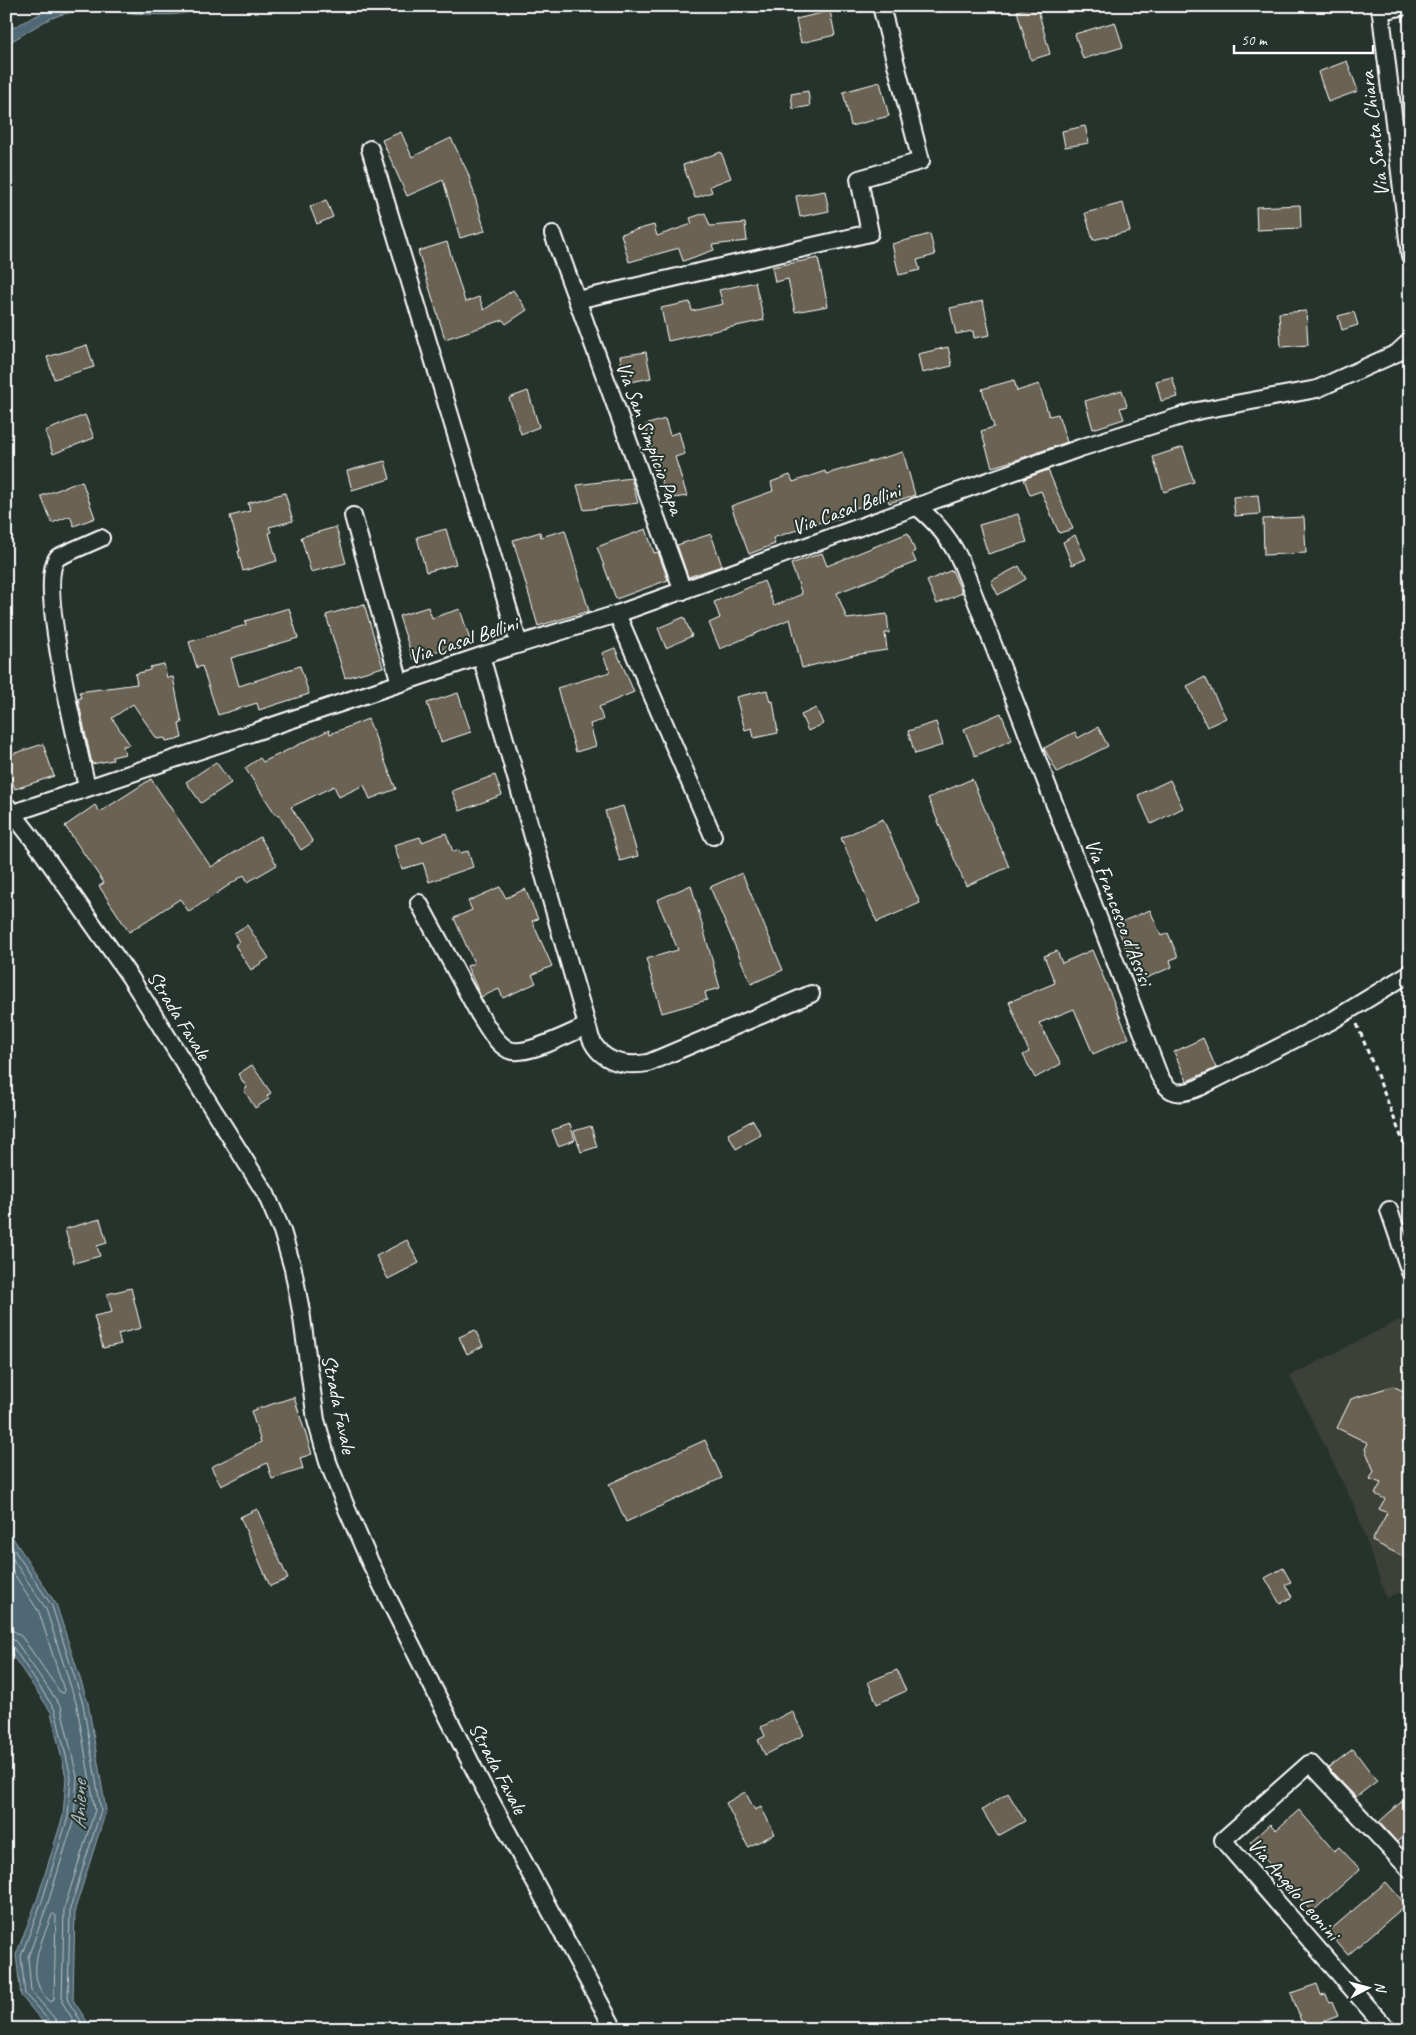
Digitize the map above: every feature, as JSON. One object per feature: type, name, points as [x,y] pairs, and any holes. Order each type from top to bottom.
[{"type":"street","points":[[577,300],[870,233],[859,179],[921,162],[882,6]]},
{"type":"street","points":[[1380,8],[1407,6]]},
{"type":"street","name":"Via Santa Chiara","points":[[1380,8],[1410,256]]},
{"type":"street","points":[[370,149],[519,644]]},
{"type":"street","name":"Via San Simplicio Papa","points":[[553,234],[683,591]]},
{"type":"street","name":"Via Casal Bellini","points":[[10,809],[87,787],[481,656],[617,614],[1080,448],[1177,417],[1219,407],[1317,389],[1397,353],[1410,341]]},
{"type":"street","name":"Via Francesco d'Assisi","points":[[921,504],[948,537],[962,564],[1159,1075],[1165,1086],[1174,1092],[1192,1090],[1351,1010],[1410,973]]},
{"type":"street","points":[[353,516],[400,683]]},
{"type":"street","points":[[87,787],[54,623],[51,574],[52,566],[58,557],[101,538]]},
{"type":"street","points":[[617,614],[713,836]]},
{"type":"street","points":[[481,656],[587,1026],[593,1044],[601,1053],[618,1063],[640,1065],[657,1060],[811,994]]},
{"type":"street","name":"Strada Favale","points":[[10,809],[71,891],[124,970],[249,1164],[266,1194],[282,1231],[293,1269],[301,1311],[316,1420],[328,1462],[346,1507],[373,1568],[478,1777],[614,2029]]},
{"type":"street","points":[[419,903],[479,1014],[490,1031],[506,1048],[515,1052],[528,1050],[587,1026]]},
{"type":"street","points":[[1389,1210],[1410,1272]]},
{"type":"street","name":"Via Angelo Leonini","points":[[1387,2029],[1223,1840],[1310,1763],[1410,1870]]},
{"type":"path","points":[[1351,1010],[1410,1159]]},
{"type":"shaded area","points":[[1399,1320],[1410,1326],[1410,1589],[1386,1598],[1355,1507],[1290,1376]]},
{"type":"water","points":[[56,6],[210,6],[193,12],[158,15],[103,11],[68,13],[44,22],[6,44],[6,31]]},
{"type":"water","name":"Aniene","points":[[6,1532],[9,1532],[56,1604],[88,1703],[106,1811],[75,1909],[73,2000],[92,2029],[49,2029],[21,1996],[16,1955],[37,1900],[63,1816],[66,1777],[51,1712],[6,1646]]},
{"type":"building","points":[[1037,6],[1050,54],[1031,60],[1017,11]]},
{"type":"building","points":[[830,11],[835,35],[801,43],[796,19]]},
{"type":"building","points":[[1115,22],[1123,47],[1083,59],[1075,34]]},
{"type":"building","points":[[1347,61],[1358,91],[1328,102],[1318,72]]},
{"type":"building","points":[[880,82],[889,116],[851,126],[843,92]]},
{"type":"building","points":[[808,91],[810,106],[793,109],[791,94]]},
{"type":"building","points":[[1085,126],[1089,143],[1065,147],[1062,131]]},
{"type":"building","points":[[401,132],[412,157],[451,138],[468,173],[485,231],[460,238],[443,180],[407,196],[382,140]]},
{"type":"building","points":[[721,152],[731,178],[710,186],[712,192],[695,198],[683,165]]},
{"type":"building","points":[[825,191],[829,211],[800,217],[796,196]]},
{"type":"building","points":[[326,200],[333,217],[317,224],[310,207]]},
{"type":"building","points":[[1123,203],[1130,231],[1093,240],[1085,213]]},
{"type":"building","points":[[1300,205],[1301,228],[1257,230],[1256,207]]},
{"type":"building","points":[[705,213],[710,226],[745,223],[747,241],[712,245],[714,250],[683,261],[679,248],[629,262],[621,234],[654,225],[657,236],[692,224],[690,218]]},
{"type":"building","points":[[930,234],[935,255],[917,260],[920,270],[899,275],[892,244]]},
{"type":"building","points":[[447,242],[465,302],[479,297],[484,310],[513,290],[527,310],[506,324],[503,320],[445,339],[418,251]]},
{"type":"building","points":[[818,258],[828,306],[795,312],[788,279],[775,282],[772,267]]},
{"type":"building","points":[[755,282],[764,320],[668,341],[661,308],[690,302],[692,311],[723,304],[719,290]]},
{"type":"building","points":[[983,301],[990,335],[974,338],[973,331],[956,334],[950,308]]},
{"type":"building","points":[[1306,311],[1308,345],[1281,347],[1279,313]]},
{"type":"building","points":[[1354,312],[1358,325],[1342,330],[1338,316]]},
{"type":"building","points":[[87,345],[94,367],[54,379],[47,357]]},
{"type":"building","points":[[948,347],[952,366],[922,373],[918,354]]},
{"type":"building","points":[[646,352],[651,378],[625,383],[620,356]]},
{"type":"building","points":[[1172,377],[1178,397],[1161,401],[1156,381]]},
{"type":"building","points":[[1014,380],[1017,391],[1039,384],[1049,416],[1058,414],[1067,442],[992,467],[981,431],[994,427],[982,389]]},
{"type":"building","points":[[1122,390],[1127,406],[1120,408],[1124,419],[1093,429],[1085,401]]},
{"type":"building","points":[[528,391],[539,427],[521,434],[509,398]]},
{"type":"building","points":[[85,415],[94,438],[53,454],[45,431]]},
{"type":"building","points":[[665,419],[670,435],[679,432],[685,454],[675,457],[687,496],[667,499],[645,425]]},
{"type":"building","points":[[1183,447],[1194,482],[1164,492],[1153,457]]},
{"type":"building","points":[[903,452],[915,495],[889,503],[888,498],[839,513],[841,518],[822,524],[821,522],[773,538],[775,544],[749,554],[731,506],[773,491],[771,482],[790,475],[793,482],[825,471],[826,474]]},
{"type":"building","points":[[385,461],[390,479],[352,490],[347,471]]},
{"type":"building","points":[[1048,470],[1073,529],[1059,533],[1041,491],[1030,495],[1024,479]]},
{"type":"building","points":[[631,478],[638,503],[584,510],[577,485]]},
{"type":"building","points":[[82,481],[95,518],[74,526],[70,516],[52,523],[41,496]]},
{"type":"building","points":[[285,493],[293,521],[269,527],[277,561],[243,571],[238,551],[240,551],[230,516],[250,511],[248,503]]},
{"type":"building","points":[[1258,495],[1260,514],[1235,516],[1233,497]]},
{"type":"building","points":[[1018,514],[1027,542],[988,554],[979,525]]},
{"type":"building","points":[[1304,517],[1306,553],[1264,555],[1263,519]]},
{"type":"building","points":[[336,527],[346,563],[311,572],[301,537]]},
{"type":"building","points":[[446,529],[456,564],[426,572],[417,537]]},
{"type":"building","points":[[646,529],[654,553],[658,552],[668,580],[616,599],[597,547]]},
{"type":"building","points":[[565,530],[589,611],[538,626],[513,540],[540,532],[541,537]]},
{"type":"building","points":[[908,533],[915,551],[912,553],[916,562],[837,593],[847,619],[887,614],[889,633],[885,633],[887,650],[854,655],[802,668],[790,619],[720,649],[709,623],[720,618],[714,602],[764,581],[774,606],[802,594],[791,564],[822,553],[827,566]]},
{"type":"building","points":[[711,534],[722,566],[688,577],[677,545]]},
{"type":"building","points":[[1075,535],[1086,559],[1072,565],[1063,542]]},
{"type":"building","points":[[1019,566],[1026,579],[998,595],[991,581]]},
{"type":"building","points":[[952,570],[962,593],[937,604],[927,581]]},
{"type":"building","points":[[364,604],[383,667],[345,678],[326,615]]},
{"type":"building","points":[[428,607],[432,618],[460,609],[470,640],[413,659],[399,616]]},
{"type":"building","points":[[289,608],[298,638],[231,658],[239,686],[300,666],[309,694],[259,710],[257,703],[218,715],[202,666],[197,668],[189,642],[246,625],[245,621]]},
{"type":"building","points":[[684,617],[692,636],[666,648],[658,628]]},
{"type":"building","points":[[615,648],[634,692],[599,707],[603,720],[590,724],[596,746],[576,752],[557,688],[610,672],[602,653]]},
{"type":"building","points":[[164,664],[167,678],[173,677],[182,723],[179,724],[182,738],[166,741],[165,738],[157,739],[133,704],[112,718],[130,745],[123,746],[125,754],[112,757],[113,760],[92,764],[78,699],[81,698],[79,692],[137,684],[135,674],[150,670],[150,667]]},
{"type":"building","points":[[1205,677],[1226,718],[1207,727],[1187,686]]},
{"type":"building","points":[[767,690],[770,702],[773,701],[778,733],[754,738],[752,728],[745,730],[736,697]]},
{"type":"building","points":[[458,693],[471,732],[441,742],[427,703]]},
{"type":"building","points":[[816,708],[823,724],[808,731],[801,715]]},
{"type":"building","points":[[1001,713],[1012,740],[975,756],[964,729]]},
{"type":"building","points":[[368,719],[396,789],[370,799],[364,785],[339,797],[334,786],[291,807],[313,842],[301,850],[245,768],[260,758],[263,762],[329,730],[330,734]]},
{"type":"building","points":[[936,722],[943,745],[915,754],[908,731]]},
{"type":"building","points":[[1098,727],[1108,746],[1057,772],[1044,748],[1075,732],[1078,738]]},
{"type":"building","points":[[43,744],[54,776],[15,789],[6,764],[6,756]]},
{"type":"building","points":[[216,762],[231,783],[201,803],[186,782]]},
{"type":"building","points":[[495,775],[502,795],[460,811],[452,791]]},
{"type":"building","points":[[151,779],[211,867],[260,837],[277,865],[248,882],[244,875],[189,912],[180,899],[129,932],[99,886],[104,883],[65,826],[95,805],[100,812]]},
{"type":"building","points":[[972,779],[1009,867],[966,886],[928,798]]},
{"type":"building","points":[[1170,780],[1183,808],[1151,824],[1138,795]]},
{"type":"building","points":[[623,806],[638,856],[620,861],[605,811]]},
{"type":"building","points":[[883,819],[920,903],[877,922],[841,838]]},
{"type":"building","points":[[446,833],[453,852],[459,850],[460,853],[468,851],[473,867],[429,882],[423,863],[402,869],[394,845],[420,837],[422,842]]},
{"type":"building","points":[[742,873],[783,970],[751,984],[710,887]]},
{"type":"building","points":[[691,885],[720,988],[705,992],[707,1000],[662,1013],[646,959],[678,950],[657,900]]},
{"type":"building","points":[[500,887],[506,898],[525,889],[538,919],[532,921],[552,966],[532,975],[536,983],[503,998],[499,989],[481,997],[467,966],[474,963],[454,918],[472,910],[468,901]]},
{"type":"building","points":[[1150,910],[1161,936],[1168,933],[1178,957],[1170,960],[1172,967],[1139,981],[1116,924]]},
{"type":"building","points":[[247,925],[269,958],[251,970],[235,945],[239,942],[234,933]]},
{"type":"building","points":[[1092,950],[1129,1038],[1093,1054],[1074,1009],[1039,1023],[1061,1064],[1035,1078],[1023,1055],[1029,1052],[1009,1002],[1055,983],[1044,956],[1057,951],[1062,963]]},
{"type":"building","points":[[1203,1038],[1216,1068],[1187,1081],[1174,1052]]},
{"type":"building","points":[[252,1065],[271,1093],[267,1096],[269,1099],[255,1108],[244,1090],[247,1088],[238,1074]]},
{"type":"building","points":[[753,1120],[761,1135],[736,1149],[728,1134]]},
{"type":"building","points":[[570,1124],[575,1140],[558,1146],[552,1130]]},
{"type":"building","points":[[591,1126],[597,1147],[581,1152],[574,1131]]},
{"type":"building","points":[[100,1219],[107,1243],[97,1246],[100,1256],[74,1263],[65,1229]]},
{"type":"building","points":[[407,1240],[419,1263],[388,1279],[376,1256]]},
{"type":"building","points":[[131,1288],[141,1328],[118,1334],[121,1344],[103,1348],[94,1316],[112,1312],[107,1294]]},
{"type":"building","points":[[475,1330],[483,1346],[467,1354],[459,1337]]},
{"type":"building","points":[[1393,1386],[1405,1392],[1402,1398],[1410,1402],[1410,1560],[1372,1541],[1387,1513],[1379,1509],[1385,1499],[1375,1494],[1381,1483],[1370,1479],[1374,1471],[1365,1449],[1368,1443],[1337,1428],[1351,1399]]},
{"type":"building","points":[[294,1397],[312,1454],[300,1458],[303,1469],[272,1479],[267,1463],[221,1486],[211,1467],[261,1442],[251,1411]]},
{"type":"building","points":[[705,1440],[722,1478],[626,1522],[609,1484]]},
{"type":"building","points":[[257,1509],[288,1579],[270,1586],[240,1517]]},
{"type":"building","points":[[1283,1568],[1291,1582],[1285,1585],[1292,1597],[1280,1604],[1265,1578]]},
{"type":"building","points":[[897,1670],[906,1691],[877,1704],[868,1682]]},
{"type":"building","points":[[792,1711],[804,1735],[765,1755],[758,1740],[765,1736],[761,1727]]},
{"type":"building","points":[[1353,1749],[1377,1781],[1356,1797],[1328,1768]]},
{"type":"building","points":[[745,1792],[755,1810],[761,1807],[775,1834],[748,1847],[726,1803]]},
{"type":"building","points":[[1008,1793],[1025,1821],[998,1836],[982,1810]]},
{"type":"building","points":[[1410,1794],[1410,1830],[1397,1842],[1379,1822]]},
{"type":"building","points":[[1299,1810],[1334,1851],[1339,1847],[1360,1869],[1312,1912],[1250,1842],[1270,1824],[1276,1830]]},
{"type":"building","points":[[1386,1882],[1406,1905],[1348,1955],[1328,1932]]},
{"type":"building","points":[[1317,1984],[1321,1995],[1326,1994],[1329,2002],[1332,2001],[1338,2016],[1304,2029],[1291,1993]]}]
